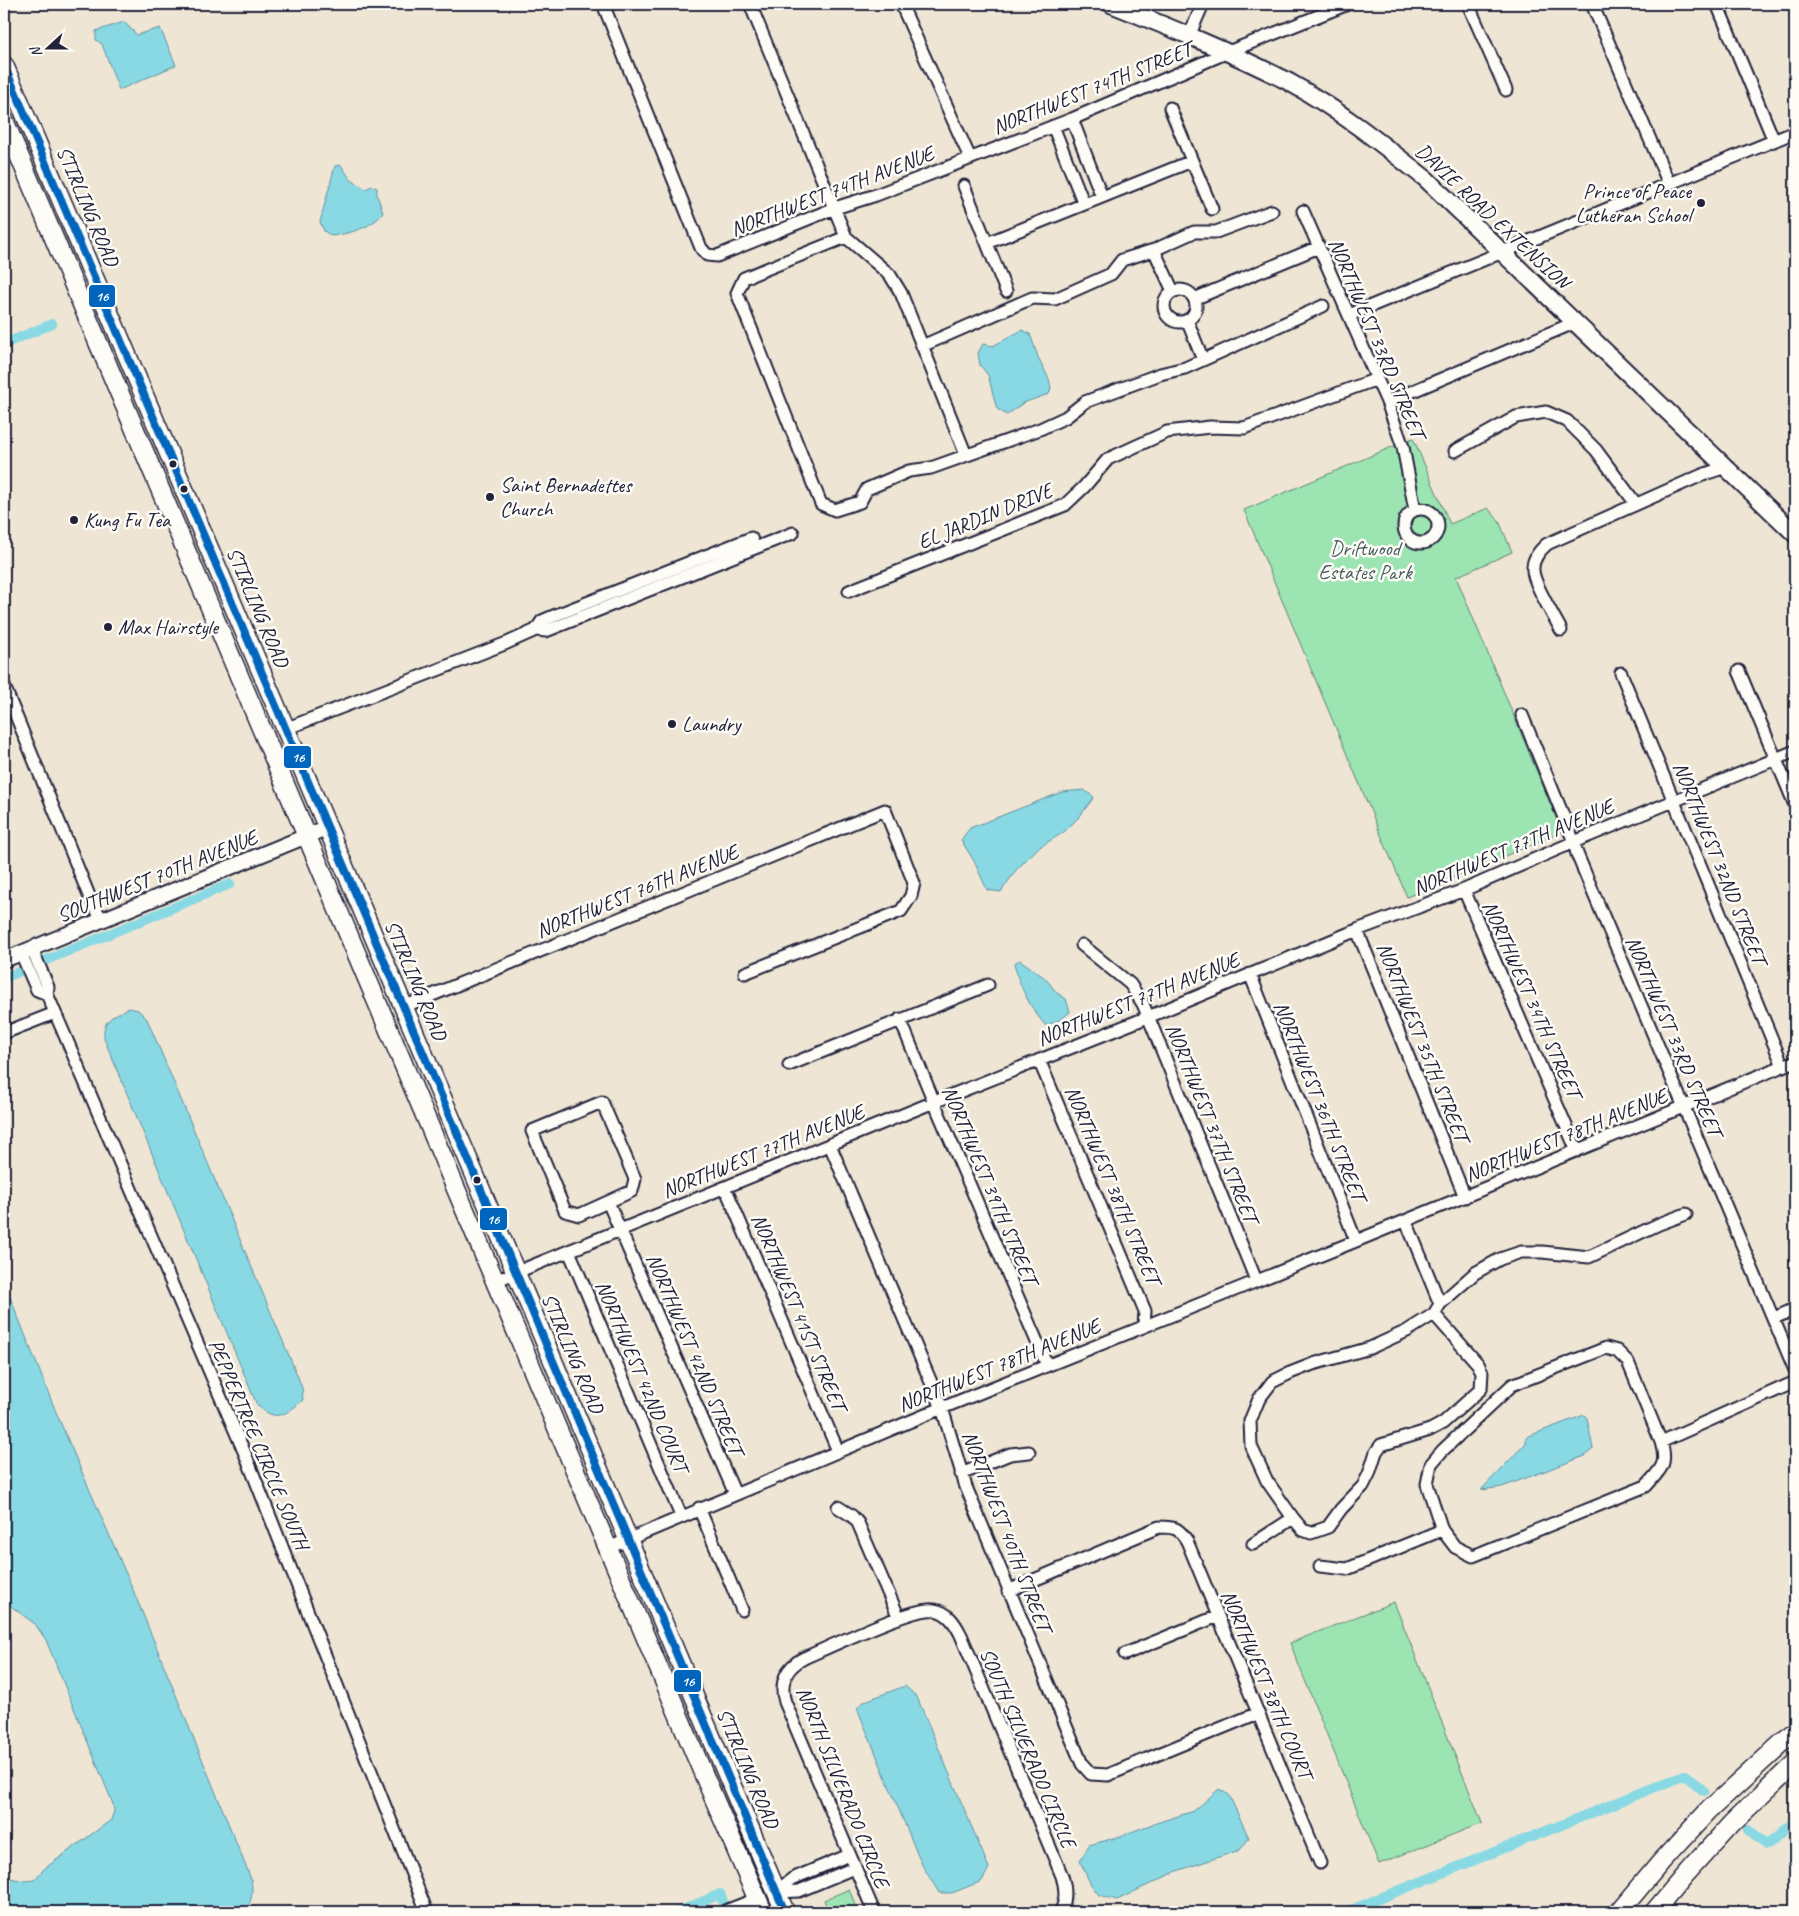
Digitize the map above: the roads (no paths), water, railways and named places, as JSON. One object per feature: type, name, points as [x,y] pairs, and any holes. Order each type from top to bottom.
[{"type":"main road","name":"DAVIE ROAD EXTENSION","points":[[1111,4],[1228,52],[1290,83],[1377,139],[1426,179],[1795,534]]},
{"type":"main road","name":"STIRLING ROAD","points":[[4,65],[785,1912]]},
{"type":"main road","name":"STIRLING ROAD","points":[[4,120],[761,1906]]},
{"type":"main road","points":[[219,627],[239,620]]},
{"type":"main road","points":[[1619,1912],[1661,1862],[1709,1810],[1795,1731]]},
{"type":"main road","points":[[1654,1912],[1732,1823],[1795,1764]]},
{"type":"main road","points":[[747,1875],[763,1888],[776,1892]]},
{"type":"street","name":"NORTHWEST 74TH AVENUE","points":[[603,4],[701,248],[708,255],[717,256],[835,208],[876,195],[970,158]]},
{"type":"street","points":[[750,4],[846,237],[890,275],[901,293],[966,456]]},
{"type":"street","points":[[901,4],[970,158]]},
{"type":"street","points":[[1190,36],[1203,4]]},
{"type":"street","points":[[1228,52],[1348,4]]},
{"type":"street","points":[[1468,4],[1506,90]]},
{"type":"street","points":[[1592,4],[1669,184]]},
{"type":"street","points":[[1717,4],[1774,141]]},
{"type":"street","name":"NORTHWEST 74TH STREET","points":[[970,158],[1072,119],[1228,52]]},
{"type":"street","points":[[1170,108],[1212,209]]},
{"type":"street","points":[[1072,119],[1102,197]]},
{"type":"street","points":[[1053,126],[1084,204]]},
{"type":"street","points":[[1349,314],[1795,132]]},
{"type":"street","points":[[987,243],[1192,161]]},
{"type":"street","points":[[964,186],[1006,291]]},
{"type":"street","points":[[922,346],[1032,298],[1055,298],[1111,274],[1122,260],[1154,250],[1194,232],[1216,232],[1272,211]]},
{"type":"street","name":"NORTHWEST 33RD STREET","points":[[1303,211],[1387,402],[1403,447],[1415,510]]},
{"type":"street","points":[[846,237],[744,278],[737,294],[821,504],[835,510],[860,502],[867,489],[909,471],[931,468],[1040,429],[1066,417],[1085,402],[1160,374],[1185,368],[1323,306]]},
{"type":"street","points":[[1194,299],[1319,248]]},
{"type":"street","points":[[1154,250],[1173,291]]},
{"type":"street","points":[[1185,290],[1191,293],[1194,299],[1195,311],[1187,320],[1174,321],[1165,312],[1164,300],[1173,291],[1185,290]]},
{"type":"street","points":[[1187,320],[1203,360]]},
{"type":"street","points":[[1387,402],[1576,322]]},
{"type":"street","name":"EL JARDIN DRIVE","points":[[849,591],[1065,505],[1084,487],[1108,458],[1167,432],[1210,427],[1244,428],[1377,379]]},
{"type":"street","points":[[1455,451],[1516,417],[1546,412],[1567,421],[1596,450],[1636,504]]},
{"type":"street","points":[[1561,630],[1541,592],[1533,570],[1537,553],[1547,544],[1702,475],[1726,467]]},
{"type":"street","points":[[285,729],[500,646],[536,630],[542,621],[709,554],[751,538],[755,548],[793,533]]},
{"type":"street","points":[[1739,671],[1795,805]]},
{"type":"street","name":"NORTHWEST 32ND STREET","points":[[1621,674],[1675,800],[1783,1066]]},
{"type":"street","points":[[4,686],[90,898],[102,920]]},
{"type":"street","name":"NORTHWEST 33RD STREET","points":[[1522,715],[1574,842],[1580,863],[1795,1370]]},
{"type":"street","name":"NORTHWEST 77TH AVENUE","points":[[495,1281],[1148,1017],[1357,930],[1464,890],[1574,842],[1795,752]]},
{"type":"street","name":"NORTHWEST 76TH AVENUE","points":[[403,1007],[885,810],[914,882],[911,896],[901,911],[745,973]]},
{"type":"street","name":"SOUTHWEST 70TH AVENUE","points":[[4,960],[326,828]]},
{"type":"street","name":"NORTHWEST 34TH STREET","points":[[1464,890],[1577,1151]]},
{"type":"street","name":"NORTHWEST 35TH STREET","points":[[1357,930],[1465,1197]]},
{"type":"street","name":"NORTHWEST 37TH STREET","points":[[1082,945],[1130,984],[1144,1004],[1256,1280]]},
{"type":"street","name":"PEPPERTREE CIRCLE SOUTH","points":[[26,951],[37,990],[47,994],[246,1456],[427,1912]]},
{"type":"street","name":"NORTHWEST 36TH STREET","points":[[1250,974],[1356,1241]]},
{"type":"street","points":[[789,1065],[988,985]]},
{"type":"street","points":[[4,1033],[55,1013]]},
{"type":"street","name":"NORTHWEST 39TH STREET","points":[[900,1019],[1047,1365]]},
{"type":"street","name":"NORTHWEST 38TH STREET","points":[[1040,1060],[1145,1311],[1144,1326]]},
{"type":"street","name":"NORTHWEST 78TH AVENUE","points":[[608,1548],[942,1408],[1465,1197],[1795,1061]]},
{"type":"street","points":[[602,1102],[635,1179],[632,1191],[608,1202],[579,1215],[565,1211],[532,1131],[602,1102]]},
{"type":"street","name":"NORTHWEST 40TH STREET","points":[[830,1144],[942,1408],[961,1474],[1008,1591],[1082,1764],[1091,1774],[1108,1775],[1258,1713]]},
{"type":"street","name":"NORTHWEST 41ST STREET","points":[[725,1187],[838,1451]]},
{"type":"street","name":"NORTHWEST 42ND STREET","points":[[608,1202],[735,1494]]},
{"type":"street","points":[[1406,1221],[1437,1309],[1482,1372],[1481,1389],[1443,1423],[1430,1430],[1381,1446],[1376,1452],[1363,1486],[1346,1503],[1328,1527],[1311,1533],[1303,1530],[1267,1481],[1251,1446],[1250,1421],[1259,1399],[1272,1382],[1313,1364],[1370,1348],[1407,1331],[1437,1309],[1475,1273],[1500,1259],[1521,1252],[1542,1252],[1589,1257],[1659,1224],[1686,1214]]},
{"type":"street","name":"NORTHWEST 42ND COURT","points":[[569,1251],[681,1516]]},
{"type":"street","points":[[1774,1318],[1795,1309]]},
{"type":"street","points":[[1606,1348],[1617,1351],[1628,1362],[1661,1442],[1665,1456],[1662,1468],[1646,1486],[1473,1556],[1454,1547],[1442,1530],[1428,1484],[1431,1464],[1442,1451],[1512,1385],[1606,1348]]},
{"type":"street","points":[[1661,1442],[1795,1382]]},
{"type":"street","points":[[961,1474],[1010,1454],[1029,1452]]},
{"type":"street","points":[[838,1507],[852,1516],[860,1526],[899,1618]]},
{"type":"street","points":[[700,1508],[742,1610]]},
{"type":"street","points":[[1253,1544],[1293,1518]]},
{"type":"street","name":"NORTHWEST 38TH COURT","points":[[1008,1591],[1159,1527],[1170,1527],[1180,1531],[1187,1542],[1320,1863]]},
{"type":"street","points":[[1320,1566],[1347,1569],[1442,1530]]},
{"type":"street","name":"SOUTH SILVERADO CIRCLE","points":[[899,1618],[926,1609],[943,1613],[952,1620],[1062,1876],[1066,1890],[1062,1908]]},
{"type":"street","points":[[1125,1654],[1218,1616]]},
{"type":"street","name":"NORTH SILVERADO CIRCLE","points":[[874,1912],[785,1702],[782,1690],[786,1675],[793,1664],[899,1618]]},
{"type":"street","points":[[776,1892],[792,1879],[849,1855]]},
{"type":"street","points":[[776,1892],[798,1891],[854,1868]]},
{"type":"street","points":[[727,1912],[761,1906]]},
{"type":"water","points":[[124,22],[137,35],[160,28],[176,65],[119,90],[102,44],[96,40],[96,31]]},
{"type":"water","points":[[341,165],[351,180],[366,189],[371,186],[377,188],[377,195],[383,213],[367,226],[332,236],[324,231],[320,222],[335,166]]},
{"type":"water","points":[[1022,330],[1030,334],[1051,388],[1049,394],[1023,403],[1007,415],[997,409],[988,375],[980,365],[978,353],[983,344],[993,346]]},
{"type":"water","points":[[1084,790],[1094,797],[1080,816],[1064,832],[1038,848],[1016,870],[1001,892],[987,890],[974,861],[961,840],[970,828],[1062,792]]},
{"type":"water","points":[[1020,960],[1045,978],[1057,993],[1066,999],[1070,1012],[1061,1019],[1046,1026],[1035,1012],[1022,988],[1014,963]]},
{"type":"water","points":[[129,1008],[138,1010],[147,1019],[298,1377],[302,1388],[303,1400],[286,1413],[280,1415],[270,1414],[257,1405],[105,1041],[104,1029],[106,1024],[117,1014]]},
{"type":"water","points":[[4,1282],[58,1417],[131,1585],[251,1879],[250,1901],[242,1912],[4,1912],[4,1877],[25,1881],[34,1880],[44,1869],[111,1820],[114,1811],[113,1804],[46,1640],[35,1624],[4,1601]]},
{"type":"water","points":[[1584,1415],[1587,1418],[1593,1449],[1585,1456],[1502,1487],[1481,1490],[1526,1443],[1526,1437]]},
{"type":"water","points":[[905,1686],[917,1697],[989,1868],[982,1881],[952,1893],[939,1893],[921,1863],[857,1708],[865,1701]]},
{"type":"water","points":[[1219,1789],[1229,1795],[1249,1838],[1240,1850],[1177,1871],[1117,1900],[1099,1895],[1090,1883],[1080,1861],[1089,1845],[1194,1811]]},
{"type":"waterway","points":[[4,344],[52,324]]},
{"type":"waterway","points":[[44,961],[230,884]]},
{"type":"waterway","points":[[4,978],[30,967]]},
{"type":"waterway","points":[[1346,1912],[1685,1775],[1704,1791]]},
{"type":"waterway","points":[[1748,1830],[1766,1845],[1795,1821]]},
{"type":"waterway","points":[[678,1912],[720,1894],[724,1904]]},
{"type":"place","name":"Prince of Peace Lutheran School","points":[[1701,203]]},
{"type":"place","name":"Saint Bernadettes Church","points":[[490,497]]},
{"type":"place","name":"Kung Fu Tea","points":[[74,520]]},
{"type":"place","name":"Max Hairstyle","points":[[108,627]]},
{"type":"place","name":"Laundry","points":[[672,724]]},
{"type":"park label","name":"Driftwood Estates Park","points":[[1365,560]]}]
